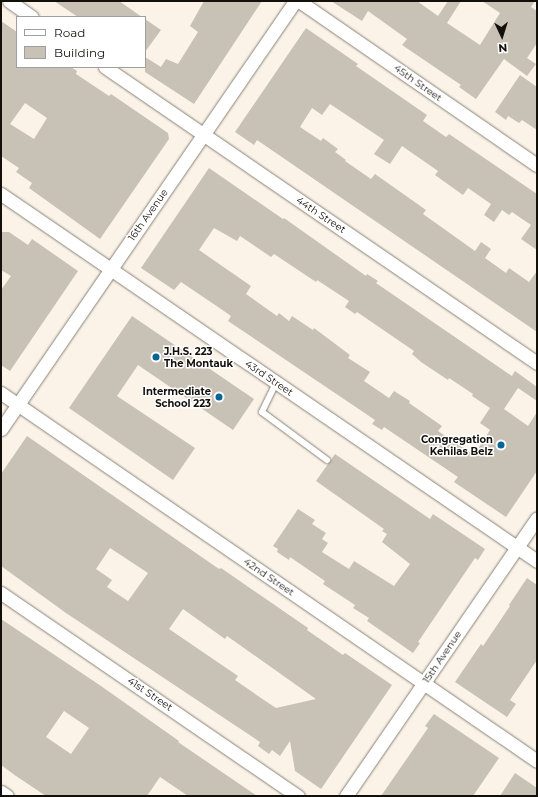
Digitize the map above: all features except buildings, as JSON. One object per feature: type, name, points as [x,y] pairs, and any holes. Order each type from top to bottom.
[{"type":"street","points":[[9,1],[31,16]]},
{"type":"street","name":"16th Avenue","points":[[1,430],[295,1]]},
{"type":"street","name":"45th Street","points":[[299,1],[537,165]]},
{"type":"street","name":"44th Street","points":[[106,68],[537,363]]},
{"type":"street","name":"43rd Street","points":[[1,194],[537,562]]},
{"type":"street","name":"42nd Street","points":[[1,393],[537,760]]},
{"type":"street","name":"15th Avenue","points":[[346,796],[537,518]]},
{"type":"street","name":"41st Street","points":[[1,593],[298,796]]},
{"type":"street","points":[[1,792],[7,796]]},
{"type":"lane","points":[[276,383],[262,412],[327,460]]},
{"type":"place","name":"J.H.S. 223 The Montauk","points":[[156,357]]},
{"type":"place","name":"Intermediate School 223","points":[[219,397]]},
{"type":"place","name":"Congregation Kehilas Belz","points":[[501,445]]}]
